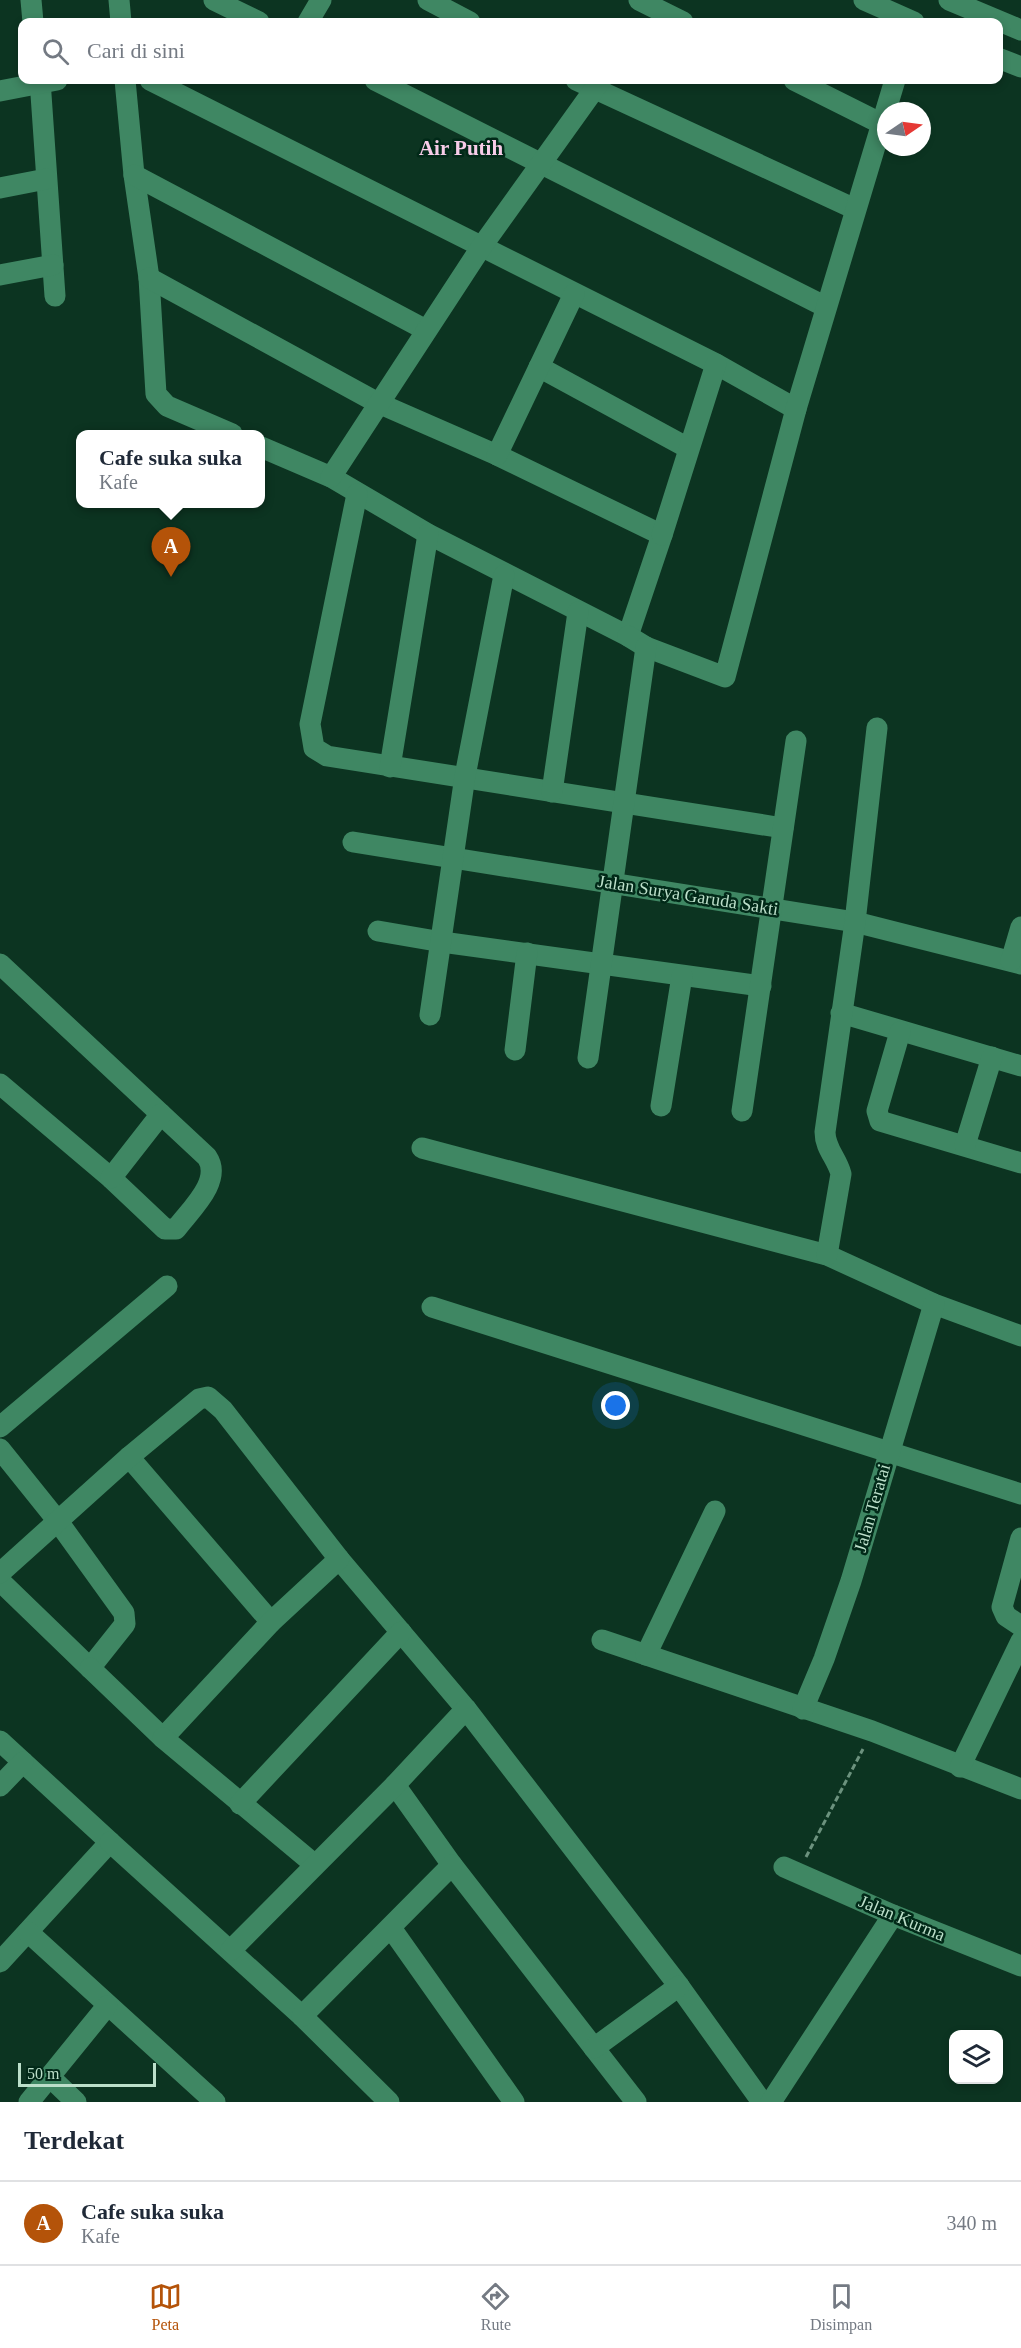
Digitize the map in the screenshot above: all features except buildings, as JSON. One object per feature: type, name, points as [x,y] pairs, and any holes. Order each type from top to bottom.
[{"type":"street","points":[[30,0],[32,18]]},
{"type":"street","points":[[119,0],[121,18]]},
{"type":"street","points":[[214,0],[251,18]]},
{"type":"street","points":[[310,18],[321,0]]},
{"type":"street","points":[[428,0],[462,18]]},
{"type":"street","points":[[864,0],[905,18]]},
{"type":"street","points":[[949,0],[975,17]]},
{"type":"street","points":[[649,7],[675,18]]},
{"type":"street","points":[[1003,25],[1021,30]]},
{"type":"street","points":[[1003,60],[1021,67]]},
{"type":"street","points":[[0,91],[32,84]]},
{"type":"street","points":[[46,84],[46,179],[55,296]]},
{"type":"street","points":[[125,84],[134,175],[149,278],[156,394],[167,406],[221,430]]},
{"type":"street","points":[[158,84],[716,364],[796,409]]},
{"type":"street","points":[[383,84],[826,307]]},
{"type":"street","points":[[331,477],[589,84]]},
{"type":"street","points":[[592,84],[855,209]]},
{"type":"street","points":[[802,84],[877,122]]},
{"type":"street","points":[[887,102],[894,84]]},
{"type":"street","points":[[265,449],[331,477],[428,534],[578,612],[637,641],[725,677],[796,409],[877,133]]},
{"type":"street","points":[[134,175],[426,330]]},
{"type":"street","points":[[0,188],[46,179]]},
{"type":"street","points":[[0,275],[53,265]]},
{"type":"street","points":[[149,278],[378,403],[496,454],[662,535]]},
{"type":"street","points":[[496,454],[574,294]]},
{"type":"street","points":[[588,1058],[625,803],[637,641],[662,535],[716,364]]},
{"type":"street","points":[[539,367],[688,448]]},
{"type":"street","points":[[357,494],[310,735],[314,748],[327,756],[390,767],[465,776],[783,828]]},
{"type":"street","points":[[390,767],[428,534]]},
{"type":"street","points":[[430,1015],[455,860],[465,776],[504,574]]},
{"type":"street","points":[[552,792],[578,612]]},
{"type":"street","points":[[828,1255],[841,1183],[838,1165],[825,1144],[825,1132],[855,922],[877,728]]},
{"type":"street","points":[[742,1111],[774,909],[796,741]]},
{"type":"street","name":"Jalan Surya Garuda Sakti","points":[[352,842],[855,922],[1016,963]]},
{"type":"street","points":[[1016,963],[1021,927]]},
{"type":"street","points":[[378,931],[760,986]]},
{"type":"street","points":[[515,1050],[527,953]]},
{"type":"street","points":[[0,966],[207,1157],[212,1168],[207,1188],[176,1229],[165,1229],[111,1178],[0,1084]]},
{"type":"street","points":[[661,1106],[682,976]]},
{"type":"street","points":[[841,1013],[1021,1066]]},
{"type":"street","points":[[900,1032],[878,1111],[878,1119],[889,1125],[965,1145],[1021,1163]]},
{"type":"street","points":[[965,1145],[992,1057]]},
{"type":"street","points":[[111,1178],[161,1114]]},
{"type":"street","points":[[422,1148],[828,1255],[934,1304],[1021,1336]]},
{"type":"street","points":[[0,1427],[167,1286]]},
{"type":"street","name":"Jalan Teratai","points":[[803,1709],[824,1659],[851,1581],[888,1451],[934,1304]]},
{"type":"street","points":[[432,1307],[1021,1494]]},
{"type":"street","points":[[0,1574],[129,1457],[202,1398],[213,1399],[339,1559],[466,1709],[679,1986],[762,2102]]},
{"type":"street","points":[[0,1449],[57,1520],[126,1617],[124,1628],[90,1668]]},
{"type":"street","points":[[129,1457],[271,1622]]},
{"type":"street","points":[[646,1656],[715,1511]]},
{"type":"street","points":[[1021,1538],[1002,1606],[1006,1616],[1021,1626]]},
{"type":"street","points":[[163,1738],[271,1622],[339,1559]]},
{"type":"street","points":[[0,1581],[163,1738],[314,1864]]},
{"type":"street","points":[[240,1804],[401,1632]]},
{"type":"street","points":[[602,1640],[872,1731],[1021,1789]]},
{"type":"street","points":[[960,1767],[1021,1641]]},
{"type":"street","points":[[231,1950],[395,1785],[466,1709]]},
{"type":"street","points":[[0,1740],[302,2016],[378,2098]]},
{"type":"street","points":[[0,1786],[23,1762]]},
{"type":"street","points":[[395,1785],[452,1865],[636,2102]]},
{"type":"street","points":[[0,1962],[110,1842]]},
{"type":"street","points":[[302,2016],[452,1865]]},
{"type":"street","name":"Jalan Kurma","points":[[791,1870],[893,1915],[1021,1966]]},
{"type":"street","points":[[771,2102],[893,1915]]},
{"type":"street","points":[[391,1928],[514,2102]]},
{"type":"street","points":[[28,1932],[215,2102]]},
{"type":"street","points":[[594,2048],[679,1986]]},
{"type":"street","points":[[29,2102],[51,2078],[107,2006]]},
{"type":"street","points":[[51,2078],[76,2102]]},
{"type":"path","points":[[791,1870],[872,1731]]},
{"type":"place","name":"Cafe suka suka","points":[[171,577]]},
{"type":"district","name":"Air Putih","points":[[461,148]]}]
